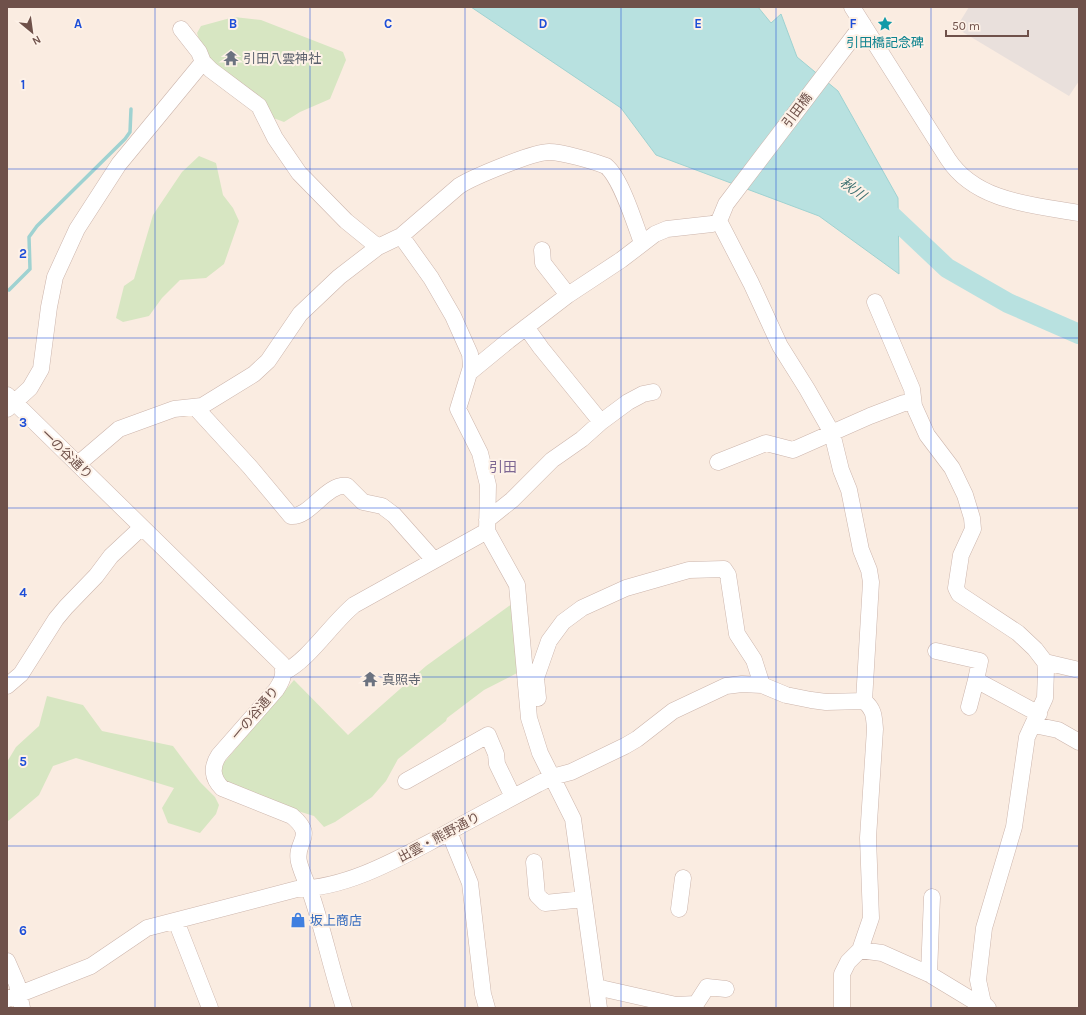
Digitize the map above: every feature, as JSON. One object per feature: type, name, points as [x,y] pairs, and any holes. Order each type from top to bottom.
[{"type":"street","points":[[852,7],[860,28],[881,55],[948,159],[963,178],[978,188],[993,194],[1027,204],[1079,213]]},
{"type":"street","name":"引田橋","points":[[719,221],[726,204],[738,187],[860,28]]},
{"type":"street","points":[[181,29],[199,52],[203,62],[211,70],[255,102],[292,166],[346,221],[378,247]]},
{"type":"street","points":[[9,402],[30,388],[41,369],[49,307],[56,271],[77,229],[119,164],[203,62]]},
{"type":"street","points":[[78,464],[119,429],[174,409],[202,406],[254,374],[268,361],[300,314],[339,277],[378,247],[401,236],[467,181],[539,153],[550,152],[600,164],[611,170],[619,183],[642,243]]},
{"type":"street","points":[[469,373],[568,295],[621,260],[655,234],[667,229],[712,224],[719,221],[740,261],[780,346],[814,399],[832,433],[841,470],[849,490],[862,550],[869,570],[871,582],[864,701],[872,708],[875,729],[868,838],[871,918],[860,950],[848,962],[842,974],[842,1008]]},
{"type":"street","points":[[401,236],[431,278],[453,316],[470,354],[469,373],[458,409],[480,453],[488,485],[487,525],[517,585],[529,718],[540,753],[573,818],[599,1008]]},
{"type":"street","points":[[542,250],[543,263],[568,295]]},
{"type":"street","points":[[875,302],[912,389],[914,406],[928,435],[952,468],[965,495],[972,518],[973,530],[961,555],[956,588],[959,594],[1018,633],[1035,649],[1045,662],[1046,690],[1037,719],[1027,737],[1014,827],[984,928],[978,980],[986,1006]]},
{"type":"street","points":[[526,327],[541,348],[601,422]]},
{"type":"street","points":[[284,672],[295,667],[340,617],[354,605],[434,560],[487,525],[552,460],[582,439],[601,422],[628,402],[643,394],[653,392]]},
{"type":"street","name":"一の谷通り","points":[[9,402],[78,464],[141,528],[278,660],[284,672],[282,681],[276,690],[219,755],[215,762],[213,771],[216,782],[222,788],[292,816],[301,824],[304,832],[298,854],[299,861],[344,1008]]},
{"type":"street","points":[[718,462],[766,443],[793,450],[870,416],[904,403],[910,403],[914,406]]},
{"type":"street","points":[[194,407],[250,467],[291,516],[302,513],[335,488],[347,486],[363,502],[382,506],[394,515],[434,560]]},
{"type":"street","points":[[7,686],[21,674],[56,619],[66,607],[96,576],[111,556],[141,528]]},
{"type":"street","points":[[535,736],[539,729],[536,678],[549,641],[562,622],[582,608],[626,588],[689,570],[724,569],[728,576],[737,634],[754,660],[762,685]]},
{"type":"street","points":[[936,651],[980,661],[969,707]]},
{"type":"street","points":[[1045,662],[1079,670]]},
{"type":"street","points":[[976,680],[1037,719],[1079,742]]},
{"type":"street","name":"出雲・熊野通り","points":[[16,1000],[91,966],[148,928],[297,889],[308,889],[334,884],[387,864],[552,777],[571,772],[625,746],[673,711],[714,690],[726,686],[742,684],[762,685],[786,695],[812,700],[826,702],[864,701]]},
{"type":"street","points":[[406,782],[488,735],[496,754],[497,764],[513,797]]},
{"type":"street","points":[[449,832],[470,883],[483,994],[487,1008]]},
{"type":"street","points":[[534,862],[537,895],[545,903],[584,899]]},
{"type":"street","points":[[679,909],[683,878]]},
{"type":"street","points":[[929,974],[932,897]]},
{"type":"street","points":[[176,921],[207,1007]]},
{"type":"street","points":[[860,950],[882,953],[929,974],[972,1000],[986,1006]]},
{"type":"street","points":[[7,961],[16,1000]]},
{"type":"street","points":[[596,987],[676,1006],[696,1004],[707,987],[726,989]]},
{"type":"shaded area","points":[[969,7],[1079,7],[1079,81],[1069,96],[956,28]]},
{"type":"green space","points":[[234,17],[261,20],[343,52],[346,60],[330,99],[300,112],[284,122],[268,116],[203,53],[197,33],[201,26]]},
{"type":"green space","points":[[199,156],[216,163],[223,195],[233,208],[239,221],[224,264],[206,278],[180,280],[162,298],[149,316],[123,322],[116,318],[124,286],[134,279],[153,215],[182,172]]},
{"type":"green space","points":[[516,601],[519,672],[484,690],[447,718],[446,721],[398,759],[386,781],[372,797],[335,822],[324,827],[314,816],[291,809],[225,783],[220,777],[222,765],[294,680],[348,735],[426,666]]},
{"type":"green space","points":[[47,696],[83,705],[102,731],[173,746],[200,782],[215,797],[219,805],[216,814],[200,833],[168,823],[162,808],[174,788],[76,758],[53,766],[39,795],[7,822],[7,762],[16,747],[39,726]]},
{"type":"water","points":[[471,7],[758,7],[771,23],[781,14],[797,57],[838,91],[898,198],[899,274],[819,216],[656,155],[621,108]]},
{"type":"waterway","points":[[9,290],[30,269],[29,237],[37,226],[125,139],[130,132],[131,109]]},
{"type":"waterway","name":"秋川","points":[[877,206],[892,216],[947,268],[1008,303],[1079,334]]},
{"type":"place","name":"引田橋記念碑","points":[[885,24]]},
{"type":"place","name":"引田八雲神社","points":[[231,58]]},
{"type":"place","name":"真照寺","points":[[370,679]]},
{"type":"place","name":"坂上商店","points":[[298,920]]},
{"type":"district","name":"引田","points":[[503,467]]}]
